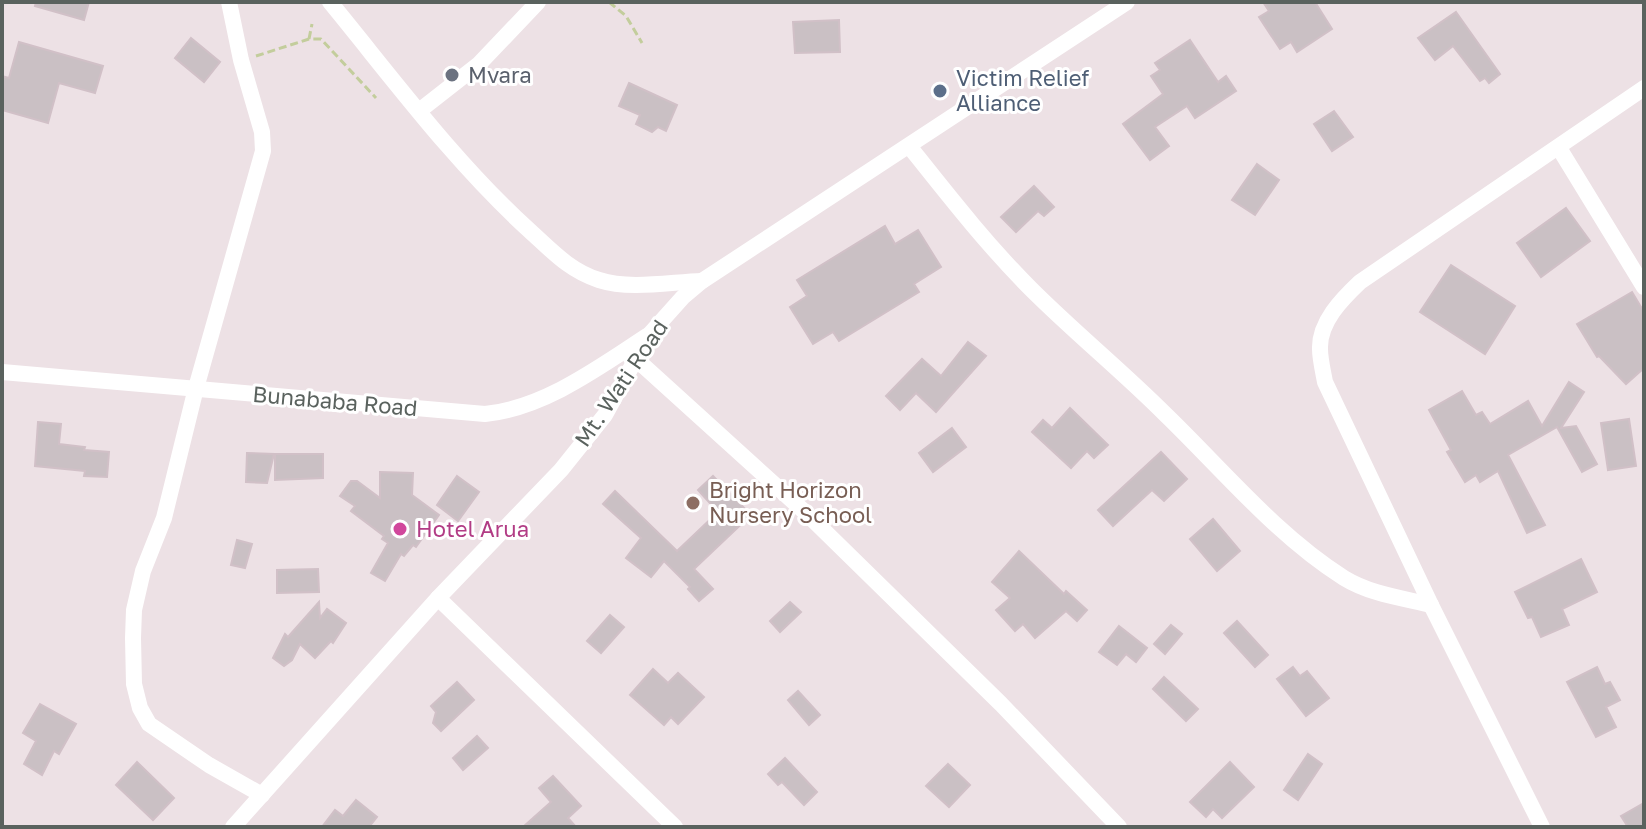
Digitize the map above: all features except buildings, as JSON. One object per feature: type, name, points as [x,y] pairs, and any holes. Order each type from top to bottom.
[{"type":"street","points":[[229,2],[241,60],[262,132],[263,151],[196,388],[164,518],[143,571],[134,610],[134,684],[140,708],[149,724],[209,765],[262,795]]},
{"type":"street","points":[[330,2],[501,205],[572,270],[602,281],[632,284],[702,281]]},
{"type":"street","points":[[419,111],[479,64],[538,2]]},
{"type":"street","name":"Mt. Wati Road","points":[[233,827],[438,598],[561,470],[605,415],[649,335],[683,297],[702,281],[1127,2]]},
{"type":"street","points":[[1542,827],[1431,605],[1325,382],[1319,346],[1330,316],[1360,282],[1644,88]]},
{"type":"street","points":[[909,146],[993,248],[1034,292],[1165,413],[1311,555],[1347,580],[1383,594],[1431,605]]},
{"type":"street","points":[[1559,148],[1644,287]]},
{"type":"street","name":"Bunababa Road","points":[[2,372],[485,414],[509,411],[591,372],[649,335]]},
{"type":"street","points":[[636,359],[807,514],[1001,704],[1119,827]]},
{"type":"street","points":[[438,598],[675,827]]},
{"type":"path","points":[[609,2],[626,16],[642,43]]},
{"type":"path","points":[[309,39],[312,24]]},
{"type":"path","points":[[241,60],[309,39],[321,39],[376,98]]},
{"type":"place","name":"Mvara","points":[[452,75]]},
{"type":"place","name":"Victim Relief Alliance","points":[[940,91]]},
{"type":"place","name":"Bright Horizon Nursery School","points":[[693,503]]},
{"type":"place","name":"Hotel Arua","points":[[400,529]]}]
